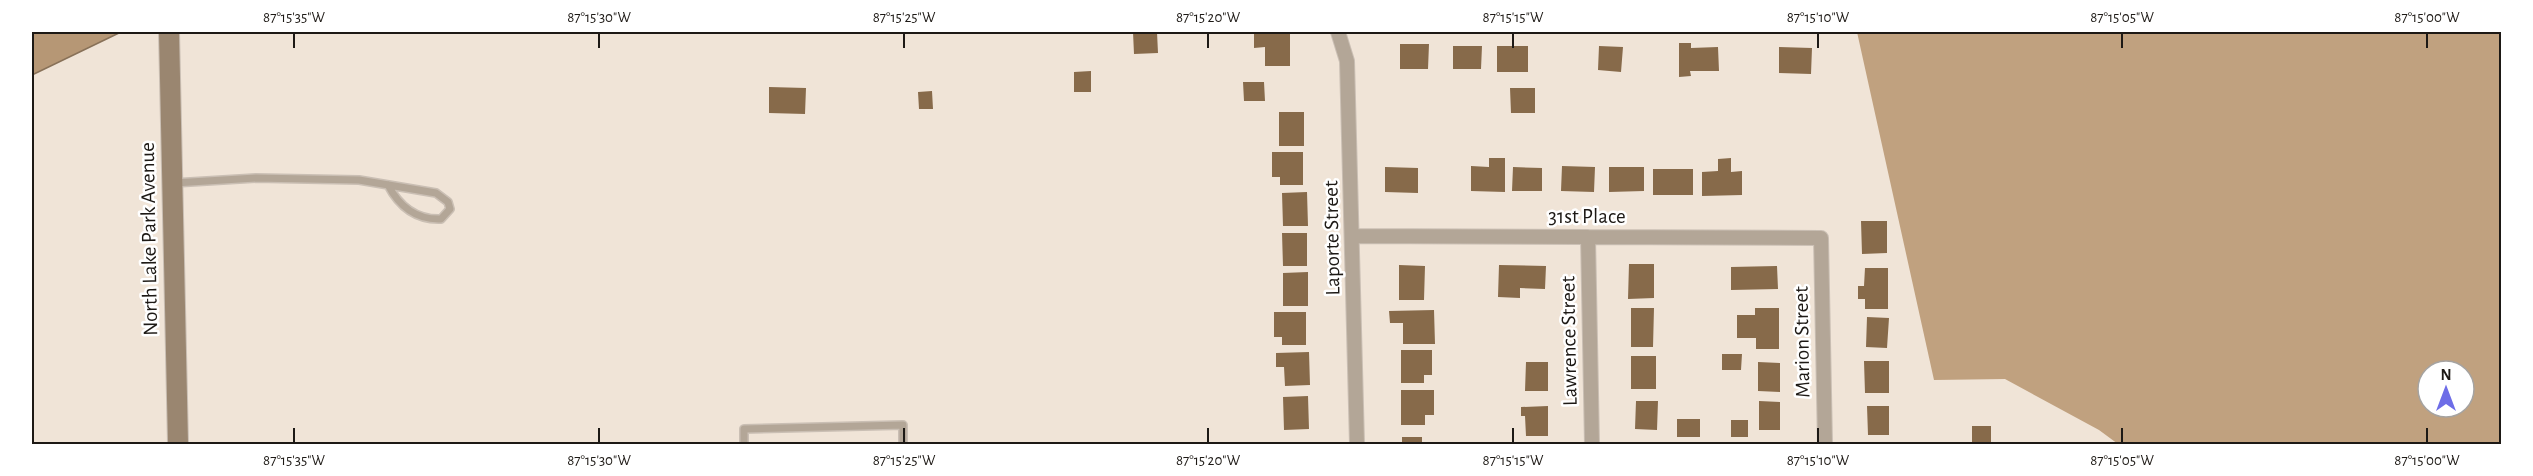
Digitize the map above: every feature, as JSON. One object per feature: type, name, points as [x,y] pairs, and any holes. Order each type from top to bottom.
[{"type":"street","name":"North Lake Park Avenue","points":[[169,32],[178,444]]},
{"type":"street","name":"Laporte Street","points":[[1338,32],[1347,61],[1357,444]]},
{"type":"street","name":"31st Place","points":[[1353,236],[1821,238]]},
{"type":"street","name":"Lawrence Street","points":[[1588,237],[1592,444]]},
{"type":"street","name":"Marion Street","points":[[1821,238],[1825,444]]},
{"type":"lane","points":[[172,183],[291,178],[359,180],[436,193],[448,202],[450,209],[441,219],[418,216],[400,204],[388,185]]},
{"type":"lane","points":[[744,444],[744,429],[903,425],[903,444]]},
{"type":"shaded area","points":[[32,32],[121,32],[32,75]]},
{"type":"shaded area","points":[[1857,32],[2501,32],[2501,444],[2118,444],[2099,430],[2005,379],[1934,380]]},
{"type":"building","points":[[1133,32],[1157,32],[1158,53],[1134,54]]},
{"type":"building","points":[[1290,32],[1290,66],[1265,66],[1265,47],[1254,48],[1254,33]]},
{"type":"building","points":[[1679,43],[1691,43],[1691,48],[1718,47],[1719,71],[1690,71],[1691,76],[1679,77]]},
{"type":"building","points":[[1400,44],[1429,44],[1428,69],[1400,69]]},
{"type":"building","points":[[1453,46],[1482,46],[1481,69],[1453,69]]},
{"type":"building","points":[[1497,46],[1528,46],[1528,72],[1497,72]]},
{"type":"building","points":[[1599,46],[1623,47],[1621,72],[1598,70]]},
{"type":"building","points":[[1779,47],[1812,48],[1811,74],[1779,73]]},
{"type":"building","points":[[1091,71],[1091,92],[1074,92],[1074,72]]},
{"type":"building","points":[[1243,82],[1264,82],[1265,101],[1244,101]]},
{"type":"building","points":[[769,87],[806,88],[805,114],[769,113]]},
{"type":"building","points":[[1510,88],[1535,88],[1535,113],[1511,113]]},
{"type":"building","points":[[932,91],[933,109],[919,109],[918,92]]},
{"type":"building","points":[[1279,112],[1304,112],[1304,146],[1279,146]]},
{"type":"building","points":[[1272,152],[1303,152],[1303,185],[1280,185],[1280,177],[1272,177]]},
{"type":"building","points":[[1489,158],[1505,158],[1505,192],[1471,191],[1471,166],[1489,167]]},
{"type":"building","points":[[1731,158],[1731,172],[1742,171],[1742,195],[1702,196],[1702,172],[1718,171],[1718,159]]},
{"type":"building","points":[[1562,166],[1595,167],[1594,192],[1561,191]]},
{"type":"building","points":[[1385,167],[1418,168],[1418,193],[1385,192]]},
{"type":"building","points":[[1513,167],[1542,168],[1542,191],[1512,191]]},
{"type":"building","points":[[1609,167],[1644,167],[1644,191],[1609,192]]},
{"type":"building","points":[[1653,169],[1693,169],[1693,195],[1653,195]]},
{"type":"building","points":[[1307,192],[1308,226],[1283,226],[1282,193]]},
{"type":"building","points":[[1861,221],[1887,221],[1887,253],[1862,254]]},
{"type":"building","points":[[1282,233],[1307,233],[1307,266],[1283,266]]},
{"type":"building","points":[[1629,264],[1654,264],[1654,298],[1628,299]]},
{"type":"building","points":[[1399,265],[1425,266],[1424,300],[1399,300]]},
{"type":"building","points":[[1499,265],[1546,266],[1545,289],[1520,288],[1520,298],[1498,297]]},
{"type":"building","points":[[1777,266],[1778,289],[1731,290],[1731,267]]},
{"type":"building","points":[[1865,268],[1888,268],[1888,309],[1865,309],[1865,299],[1858,299],[1858,286],[1864,286]]},
{"type":"building","points":[[1308,272],[1308,306],[1283,306],[1283,273]]},
{"type":"building","points":[[1631,308],[1654,308],[1653,347],[1631,347]]},
{"type":"building","points":[[1755,308],[1779,308],[1779,349],[1756,349],[1756,338],[1737,338],[1737,315],[1755,315]]},
{"type":"building","points":[[1434,310],[1435,344],[1403,344],[1403,323],[1390,323],[1389,311]]},
{"type":"building","points":[[1274,312],[1306,312],[1306,345],[1282,345],[1282,337],[1274,337]]},
{"type":"building","points":[[1867,317],[1889,318],[1887,348],[1866,347]]},
{"type":"building","points":[[1401,350],[1432,350],[1432,375],[1424,375],[1424,383],[1401,383]]},
{"type":"building","points":[[1309,352],[1310,385],[1285,386],[1284,367],[1276,367],[1276,353]]},
{"type":"building","points":[[1722,354],[1742,354],[1741,370],[1722,370]]},
{"type":"building","points":[[1631,356],[1656,356],[1656,389],[1631,389]]},
{"type":"building","points":[[1864,361],[1889,361],[1889,393],[1865,393]]},
{"type":"building","points":[[1526,362],[1548,362],[1548,391],[1525,391]]},
{"type":"building","points":[[1758,362],[1780,363],[1780,392],[1758,391]]},
{"type":"building","points":[[1401,390],[1434,390],[1434,415],[1425,415],[1425,425],[1401,425]]},
{"type":"building","points":[[1308,396],[1309,429],[1284,430],[1283,397]]},
{"type":"building","points":[[1636,401],[1658,401],[1657,430],[1635,429]]},
{"type":"building","points":[[1759,401],[1780,402],[1780,430],[1759,430]]},
{"type":"building","points":[[1548,406],[1548,436],[1526,436],[1525,416],[1521,416],[1521,407]]},
{"type":"building","points":[[1867,406],[1889,406],[1889,435],[1868,435]]},
{"type":"building","points":[[1677,419],[1700,419],[1700,437],[1677,437]]},
{"type":"building","points":[[1731,420],[1748,420],[1748,437],[1731,437]]},
{"type":"building","points":[[1972,426],[1991,426],[1991,444],[1972,444]]},
{"type":"building","points":[[1402,437],[1422,437],[1422,444],[1402,444]]}]
